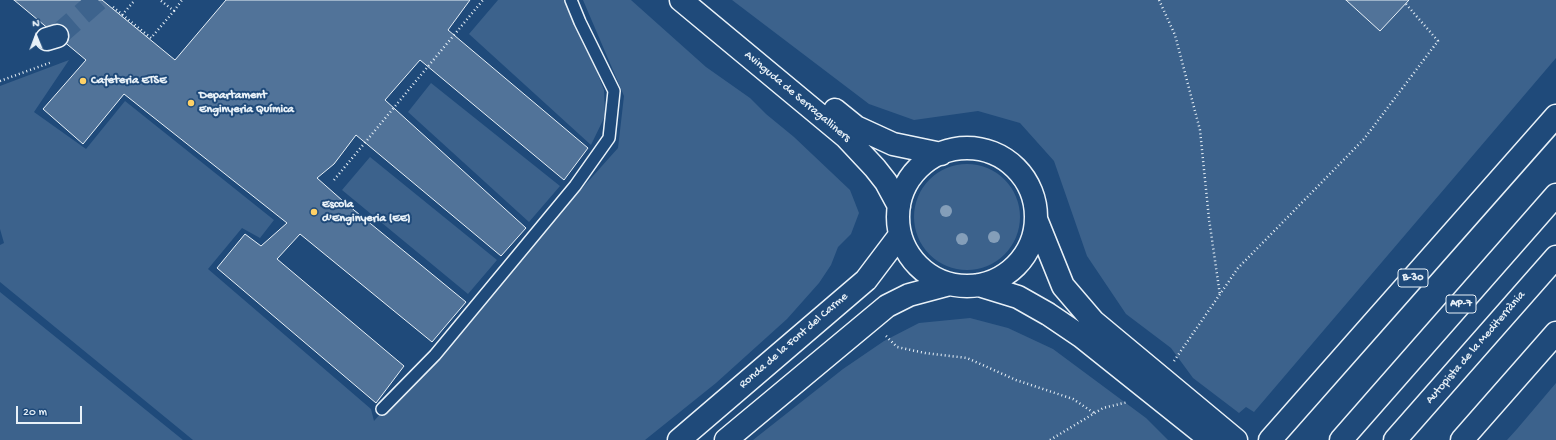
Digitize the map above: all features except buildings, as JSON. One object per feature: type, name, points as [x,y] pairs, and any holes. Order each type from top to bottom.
[{"type":"main road","name":"Avinguda de Serragalliners","points":[[681,0],[846,137],[886,182],[899,206]]},
{"type":"main road","name":"Avinguda de Serragalliners","points":[[701,0],[856,127],[893,144],[941,154]]},
{"type":"main road","name":"B-30","points":[[1270,440],[1556,116]]},
{"type":"main road","points":[[969,148],[990,152],[1003,158],[1020,172],[1034,197],[1036,219],[1033,239],[1020,262],[998,279],[979,285],[964,286],[950,284],[930,275],[918,266],[906,248],[900,235],[898,220],[899,206],[906,186],[913,174],[923,164],[941,154],[969,148]]},
{"type":"main road","name":"AP-7","points":[[1341,440],[1556,195]]},
{"type":"main road","points":[[1036,219],[1063,286],[1093,321],[1182,406],[1211,440]]},
{"type":"main road","name":"Ronda de la Font del Carme","points":[[679,440],[866,280],[900,235]]},
{"type":"main road","name":"Autopista de la Mediterrània","points":[[1395,440],[1556,257]]},
{"type":"main road","points":[[726,440],[888,306],[909,295],[950,284]]},
{"type":"main road","points":[[979,285],[1018,297],[1048,314],[1182,406],[1236,440]]},
{"type":"main road","points":[[1462,440],[1556,333]]},
{"type":"lane","points":[[382,409],[435,355],[575,186],[609,138],[614,91],[580,22],[571,0]]},
{"type":"path","points":[[122,15],[135,0]]},
{"type":"path","points":[[160,0],[174,11]]},
{"type":"path","points":[[112,7],[151,38],[182,0]]},
{"type":"path","points":[[334,180],[483,0]]},
{"type":"path","points":[[1159,0],[1175,35],[1200,130],[1209,218],[1220,295]]},
{"type":"path","points":[[1173,363],[1238,268],[1364,139],[1438,41],[1406,4]]},
{"type":"path","points":[[0,81],[26,73]]},
{"type":"path","points":[[882,333],[897,347],[925,353],[967,358],[1016,380],[1073,399],[1094,413]]},
{"type":"path","points":[[1050,440],[1103,408],[1130,402]]},
{"type":"shaded area","points":[[498,0],[569,0],[604,90],[605,116],[591,145],[469,34]]},
{"type":"shaded area","points":[[583,0],[631,0],[706,67],[750,98],[766,114],[794,137],[850,190],[859,213],[851,234],[838,247],[831,265],[819,283],[787,319],[716,383],[645,440],[193,440],[0,282],[0,245],[4,243],[0,229],[0,86],[69,60],[34,112],[86,149],[125,101],[274,220],[260,238],[242,228],[208,269],[371,409],[374,421],[618,148],[624,96]]},
{"type":"shaded area","points":[[732,0],[1556,0],[1556,58],[1254,412],[1246,407],[1239,413],[1193,378],[1171,348],[1126,314],[1087,256],[1054,161],[1020,123],[978,111],[914,120],[869,104]]},
{"type":"shaded area","points":[[431,83],[560,186],[529,222],[408,112]]},
{"type":"shaded area","points":[[370,157],[497,260],[468,294],[342,190]]},
{"type":"shaded area","points":[[967,164],[987,168],[1004,180],[1016,197],[1020,217],[1016,237],[1004,254],[987,266],[967,270],[947,266],[930,254],[918,237],[914,217],[918,197],[930,180],[947,168]]},
{"type":"shaded area","points":[[0,292],[183,440],[0,440]]},
{"type":"shaded area","points":[[970,318],[1008,328],[1053,349],[1146,418],[1168,440],[753,440],[843,369],[884,341],[919,323]]},
{"type":"shaded area","points":[[1556,383],[1556,440],[1507,440],[1517,429]]},
{"type":"tunnel","points":[[57,36],[98,0]]},
{"type":"place","name":"Cafeteria ETSE","points":[[83,81]]},
{"type":"place","name":"Departament Enginyeria Química","points":[[191,103]]},
{"type":"place","name":"Escola d'Enginyeria (EE)","points":[[314,212]]}]
